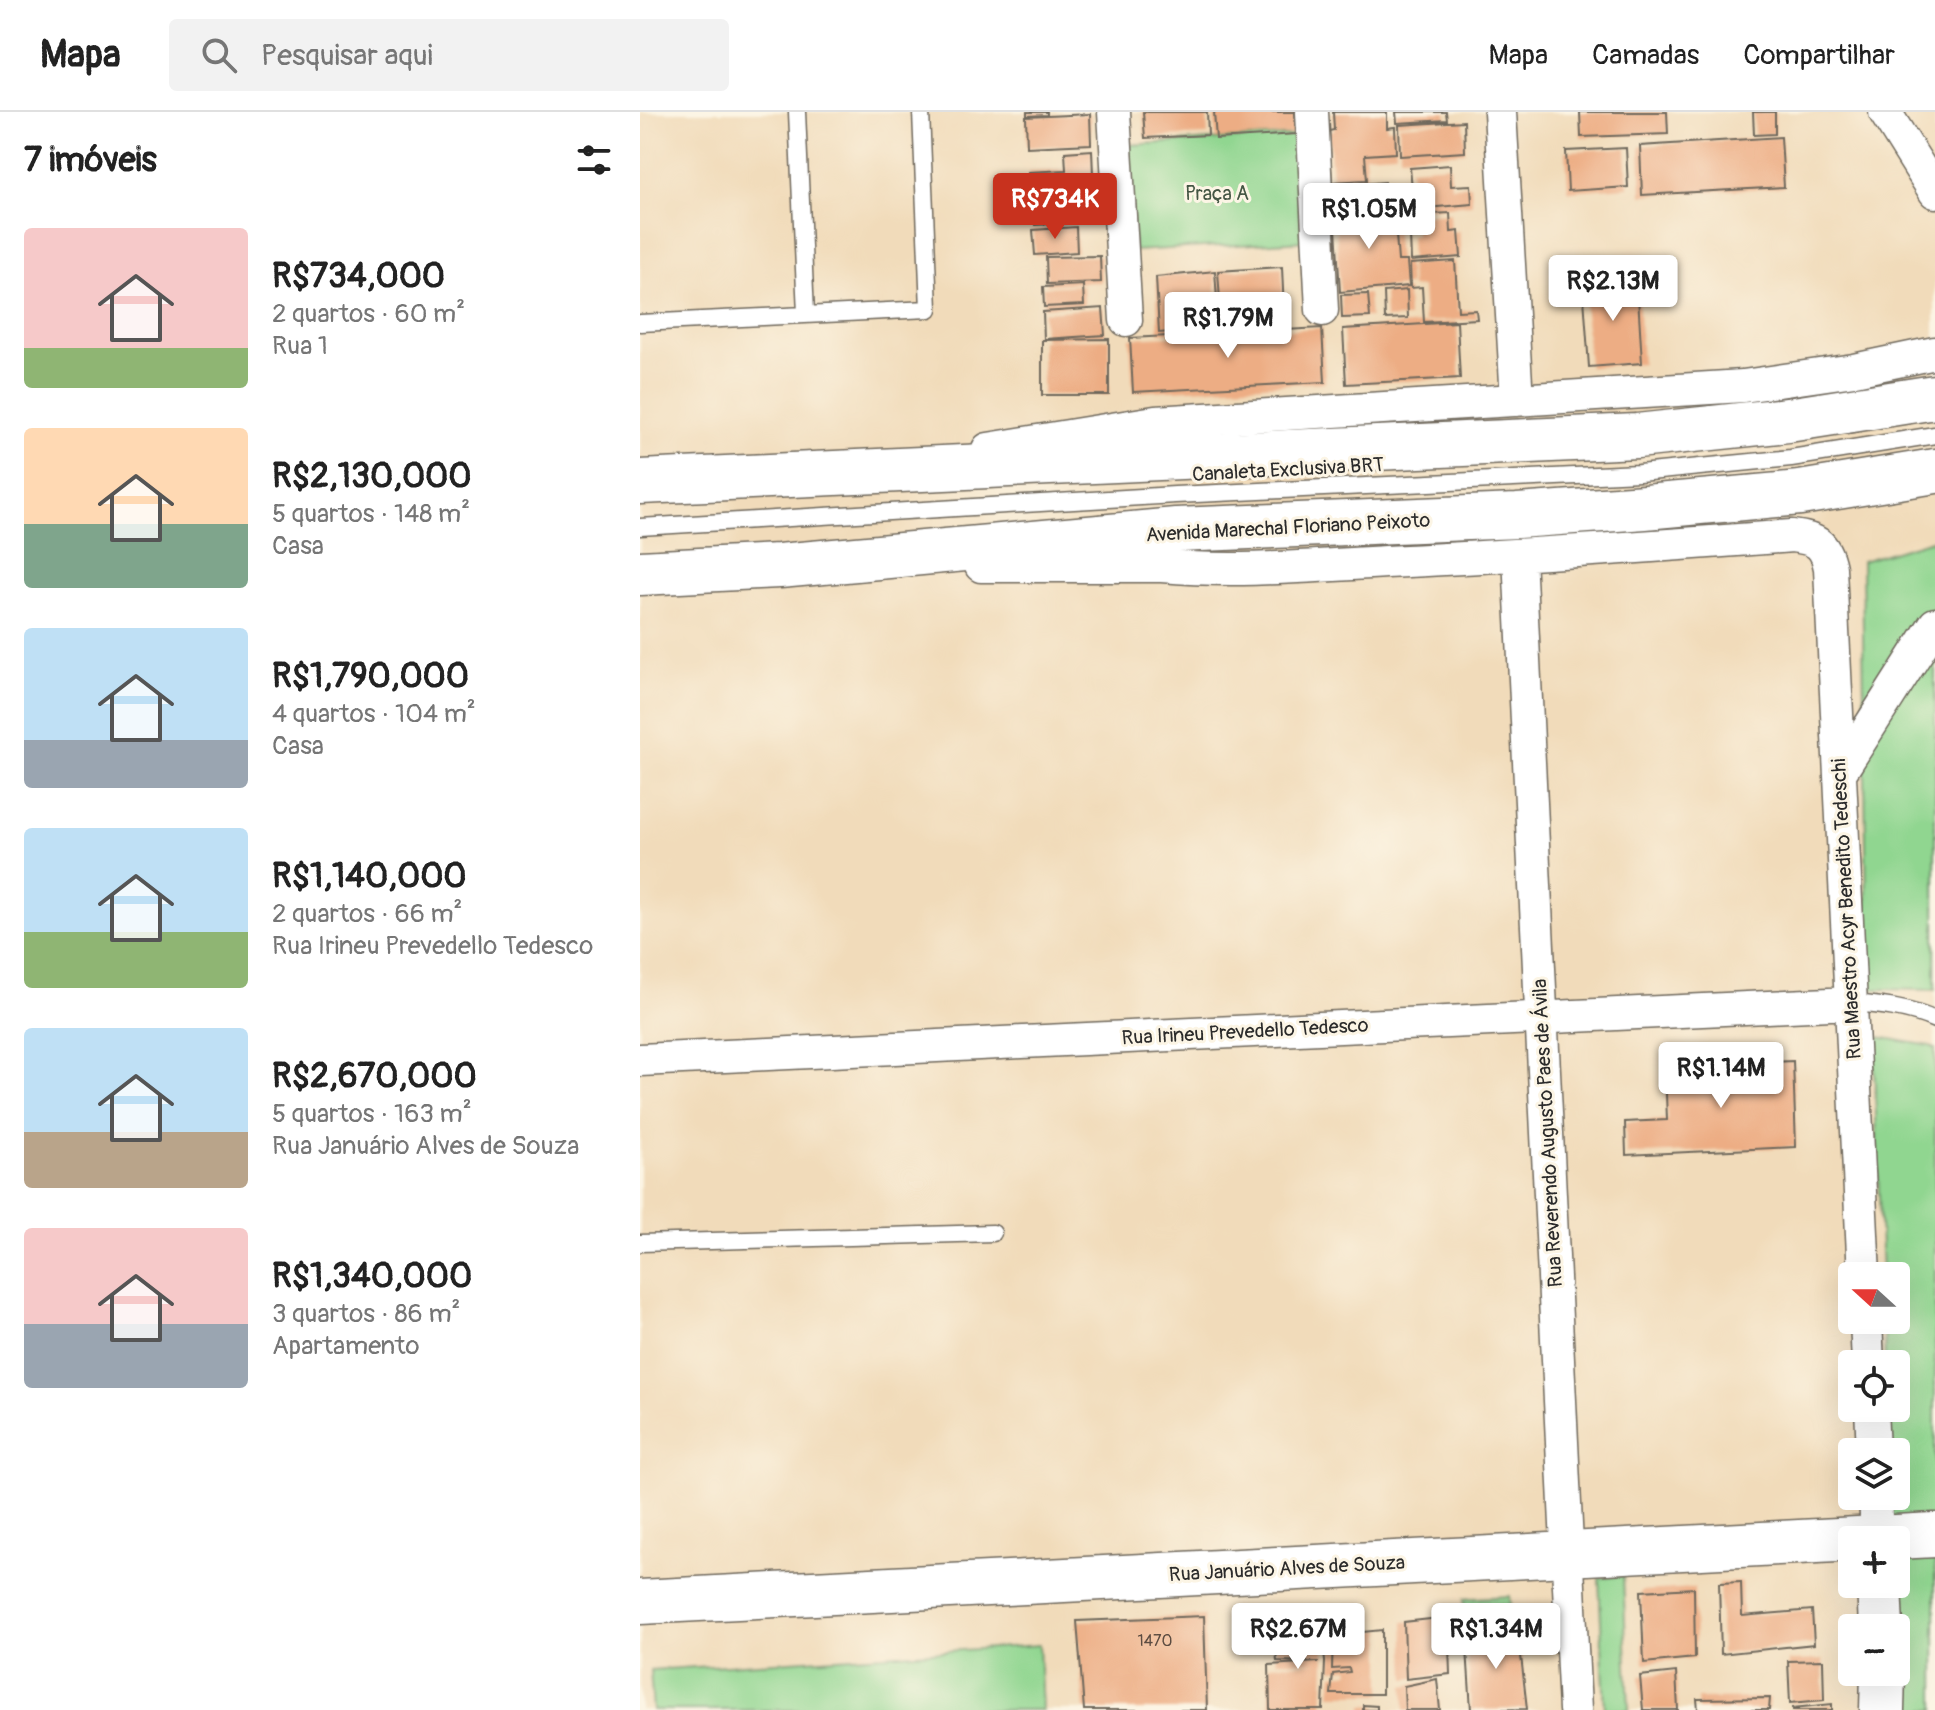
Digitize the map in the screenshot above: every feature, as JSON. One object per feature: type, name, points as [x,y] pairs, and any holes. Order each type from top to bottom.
[{"type":"main road","name":"Avenida Marechal Floriano Peixoto","points":[[640,573],[779,566],[1175,494],[1788,420],[1935,397]]},
{"type":"main road","name":"Avenida Marechal Floriano Peixoto","points":[[640,482],[852,472],[1517,516],[1800,493],[1935,471]]},
{"type":"main road","name":"Rua Januário Alves de Souza","points":[[640,1602],[1568,1554],[1876,1525],[1935,1535]]},
{"type":"main road","points":[[1882,1710],[1883,1686]]},
{"type":"street","points":[[1114,112],[1126,320]]},
{"type":"street","points":[[1312,112],[1322,310]]},
{"type":"street","points":[[1500,112],[1517,400]]},
{"type":"street","points":[[1885,112],[1935,192]]},
{"type":"street","points":[[852,472],[1155,422],[1743,386],[1854,370],[1935,353]]},
{"type":"street","name":"Rua Maestro Acyr Benedito Tedeschi","points":[[1519,556],[1792,536],[1820,544],[1827,554],[1863,1262]]},
{"type":"street","points":[[779,566],[1162,566],[1251,569],[1519,556]]},
{"type":"street","name":"Rua Reverendo Augusto Paes de Ávila","points":[[1519,556],[1575,1710]]},
{"type":"street","points":[[1840,773],[1935,624]]},
{"type":"street","name":"Rua Irineu Prevedello Tedesco","points":[[640,1060],[1851,1003]]},
{"type":"lane","points":[[797,112],[806,314]]},
{"type":"lane","points":[[640,323],[929,309],[921,112]]},
{"type":"lane","name":"Canaleta Exclusiva BRT","points":[[640,527],[1175,494],[1639,473],[1791,458],[1935,435]]},
{"type":"lane","points":[[1851,1003],[1885,1005],[1935,1020]]},
{"type":"lane","points":[[640,1243],[993,1233]]},
{"type":"green space","name":"Praça A","points":[[1300,135],[1306,241],[1134,251],[1128,145]]},
{"type":"green space","points":[[1935,539],[1935,990],[1868,989],[1862,561]]},
{"type":"green space","points":[[1873,1036],[1935,1049],[1935,1521],[1892,1524],[1892,1510],[1910,1510],[1910,1438],[1888,1438],[1888,1422],[1910,1422],[1910,1350],[1885,1350],[1884,1334],[1910,1334],[1910,1262],[1881,1262]]},
{"type":"green space","points":[[1910,1558],[1935,1558],[1935,1710],[1896,1710],[1897,1686],[1910,1686],[1910,1614],[1900,1614],[1900,1598],[1910,1598]]},
{"type":"green space","points":[[1623,1576],[1629,1710],[1605,1710],[1599,1578]]},
{"type":"green space","points":[[1509,1596],[1512,1623],[1466,1629],[1464,1599]]},
{"type":"green space","points":[[1039,1645],[1042,1710],[653,1710],[650,1670]]},
{"type":"building","points":[[1027,112],[1047,112],[1047,115],[1027,116]]},
{"type":"building","points":[[1143,112],[1207,112],[1208,135],[1145,138]]},
{"type":"building","points":[[1214,112],[1295,112],[1296,134],[1216,139]]},
{"type":"building","points":[[1333,112],[1387,112],[1387,128],[1395,127],[1396,153],[1365,155],[1367,180],[1332,182],[1329,131],[1334,130]]},
{"type":"building","points":[[1396,112],[1446,112],[1447,120],[1397,123]]},
{"type":"building","points":[[1580,112],[1667,112],[1668,134],[1581,137]]},
{"type":"building","points":[[1753,112],[1775,112],[1775,134],[1754,135]]},
{"type":"building","points":[[1090,114],[1091,144],[1027,147],[1026,117]]},
{"type":"building","points":[[1464,121],[1465,152],[1400,156],[1399,125]]},
{"type":"building","points":[[1781,137],[1784,187],[1642,195],[1640,146]]},
{"type":"building","points":[[1626,148],[1628,187],[1568,191],[1566,151]]},
{"type":"building","points":[[1092,150],[1094,199],[1031,203],[1029,172],[1066,170],[1065,152]]},
{"type":"building","points":[[1450,165],[1451,186],[1471,185],[1472,204],[1414,209],[1410,168]]},
{"type":"building","points":[[1385,182],[1387,207],[1337,211],[1335,186]]},
{"type":"building","points":[[1075,205],[1076,223],[1035,225],[1034,208]]},
{"type":"building","points":[[1394,208],[1398,261],[1407,261],[1409,286],[1340,292],[1335,213]]},
{"type":"building","points":[[1450,213],[1451,232],[1459,231],[1461,257],[1411,261],[1410,235],[1415,234],[1414,215]]},
{"type":"building","points":[[1076,227],[1077,252],[1035,255],[1033,230]]},
{"type":"building","points":[[1100,256],[1101,282],[1047,284],[1046,257]]},
{"type":"building","points":[[1455,261],[1458,311],[1476,310],[1477,319],[1424,322],[1422,287],[1411,288],[1410,264]]},
{"type":"building","points":[[1282,267],[1284,312],[1257,314],[1258,328],[1222,330],[1218,271]]},
{"type":"building","points":[[1215,271],[1219,328],[1159,333],[1156,277]]},
{"type":"building","points":[[1637,280],[1642,363],[1589,367],[1583,284]]},
{"type":"building","points":[[1083,285],[1084,305],[1044,307],[1043,287]]},
{"type":"building","points":[[1407,290],[1408,318],[1385,319],[1384,292]]},
{"type":"building","points":[[1368,294],[1370,317],[1342,318],[1341,295]]},
{"type":"building","points":[[1103,308],[1105,335],[1044,339],[1043,312]]},
{"type":"building","points":[[1457,322],[1460,378],[1346,384],[1343,329]]},
{"type":"building","points":[[1322,328],[1325,382],[1133,392],[1130,338]]},
{"type":"building","points":[[1109,339],[1109,395],[1042,395],[1042,340]]},
{"type":"building","points":[[1793,1061],[1796,1147],[1626,1155],[1625,1122],[1667,1120],[1665,1067]]},
{"type":"building","points":[[1741,1582],[1742,1616],[1812,1610],[1814,1644],[1721,1654],[1719,1583]]},
{"type":"building","points":[[1694,1588],[1695,1658],[1644,1663],[1641,1591]]},
{"type":"building","points":[[1204,1616],[1207,1710],[1084,1710],[1077,1621]]},
{"type":"building","points":[[1448,1617],[1450,1674],[1406,1679],[1404,1622]]},
{"type":"building","points":[[1274,1628],[1322,1630],[1325,1662],[1323,1710],[1270,1710],[1269,1665],[1319,1662],[1277,1661]]},
{"type":"building","points":[[1518,1629],[1527,1709],[1471,1710],[1466,1633]]},
{"type":"building","points":[[1382,1630],[1382,1694],[1331,1694],[1333,1674],[1350,1672],[1349,1668],[1332,1669],[1333,1635]]},
{"type":"building","points":[[1823,1660],[1824,1700],[1790,1703],[1788,1661]]},
{"type":"building","points":[[1676,1672],[1678,1710],[1643,1710],[1640,1676]]},
{"type":"building","points":[[1437,1679],[1440,1710],[1405,1710],[1404,1686]]},
{"type":"building","points":[[1770,1698],[1769,1710],[1698,1710],[1697,1699]]},
{"type":"building","points":[[1832,1704],[1832,1710],[1793,1710],[1793,1708]]},
{"type":"building","points":[[1363,1705],[1377,1706],[1377,1710],[1363,1710]]}]
